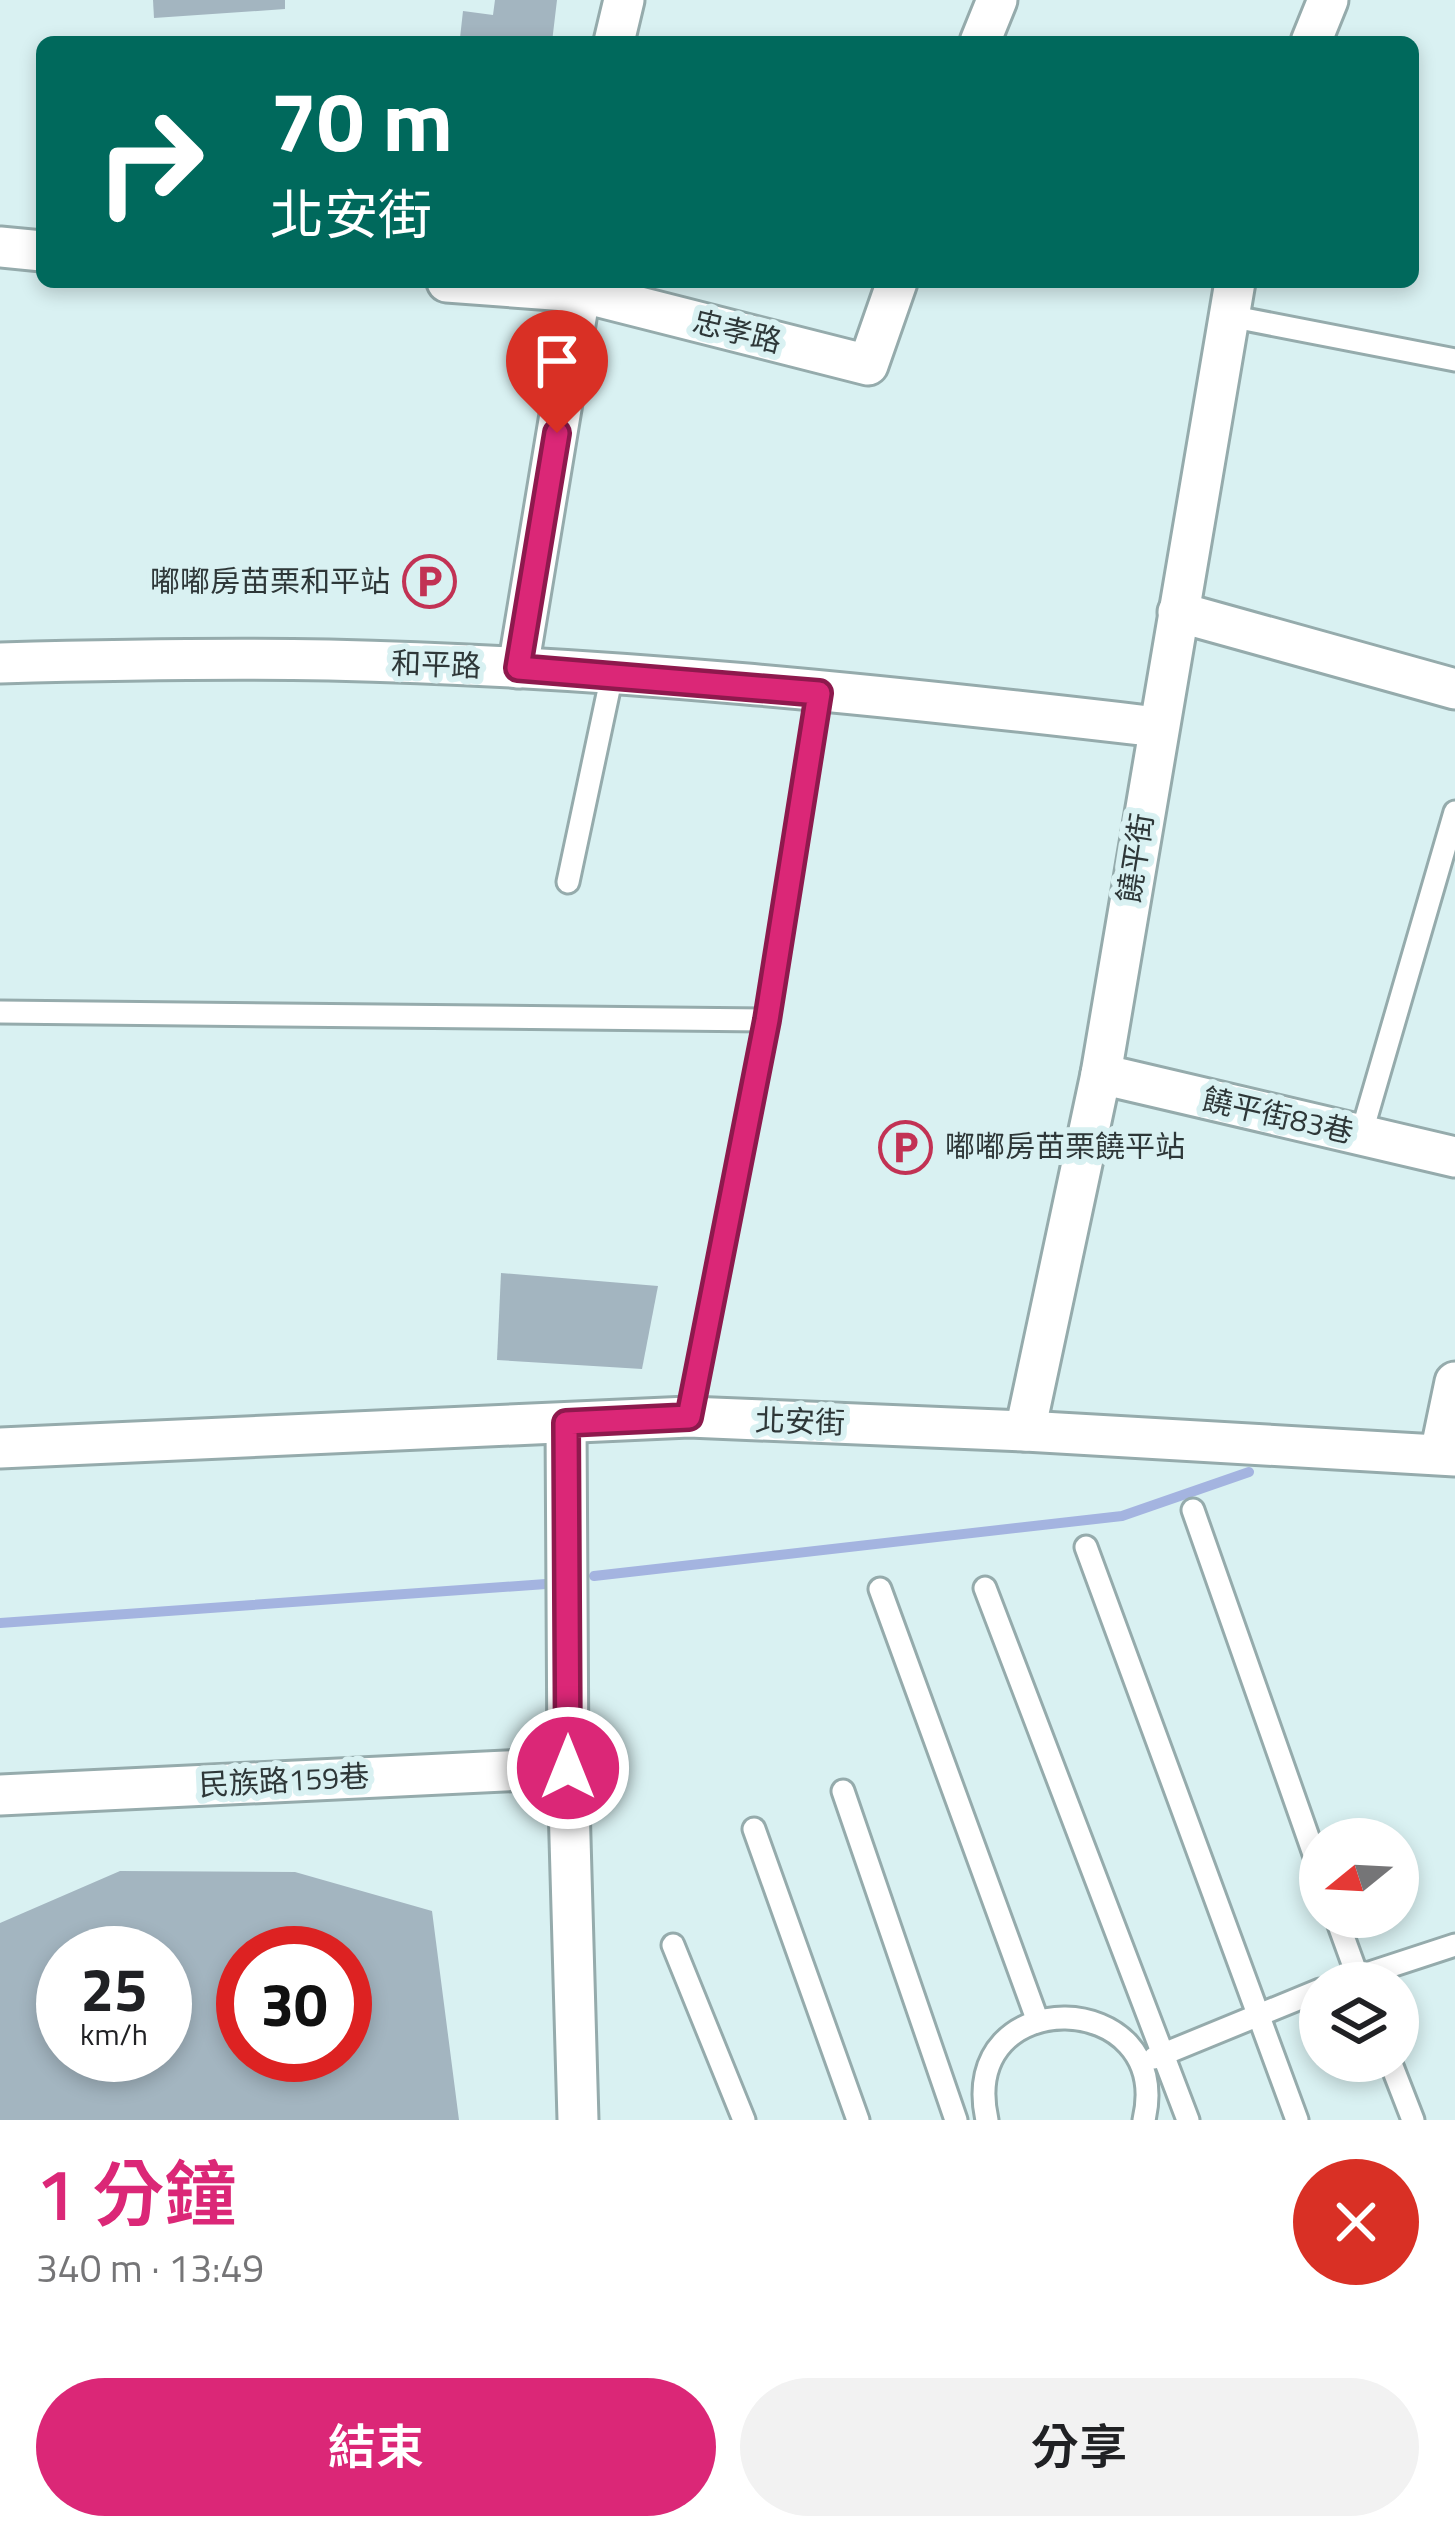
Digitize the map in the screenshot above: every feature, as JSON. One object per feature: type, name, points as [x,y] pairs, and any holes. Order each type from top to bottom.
[{"type":"street","points":[[615,36],[623,0]]},
{"type":"street","points":[[983,36],[998,0]]},
{"type":"street","points":[[1313,36],[1328,0]]},
{"type":"street","points":[[0,248],[36,250]]},
{"type":"street","points":[[518,668],[581,288]]},
{"type":"street","name":"忠孝路","points":[[585,288],[868,365],[895,288]]},
{"type":"street","name":"饒平街","points":[[1025,1431],[1102,1074],[1232,299]]},
{"type":"street","points":[[1178,612],[1455,689]]},
{"type":"street","name":"和平路","points":[[0,663],[330,660],[518,668],[1157,727]]},
{"type":"street","name":"饒平街83巷","points":[[1102,1074],[1455,1157]]},
{"type":"street","points":[[1448,1455],[1455,1382]]},
{"type":"street","name":"北安街","points":[[0,1448],[689,1417],[1448,1455]]},
{"type":"street","points":[[566,1423],[568,1768],[578,2120]]},
{"type":"street","name":"民族路159巷","points":[[0,1795],[568,1768]]},
{"type":"lane","points":[[1232,299],[1455,360]]},
{"type":"lane","points":[[568,882],[612,674]]},
{"type":"lane","points":[[689,1417],[767,1020],[819,693]]},
{"type":"lane","points":[[1361,1136],[1455,812]]},
{"type":"lane","points":[[0,1012],[767,1020]]},
{"type":"lane","points":[[1193,1510],[1302,1818]]},
{"type":"lane","points":[[1086,1547],[1298,2120]]},
{"type":"lane","points":[[985,1588],[1188,2120]]},
{"type":"lane","points":[[880,1589],[1037,2019]]},
{"type":"lane","points":[[843,1791],[956,2120]]},
{"type":"lane","points":[[754,1829],[858,2120]]},
{"type":"lane","points":[[1406,1962],[1455,1945]]},
{"type":"lane","points":[[673,1946],[744,2120]]},
{"type":"lane","points":[[1140,2063],[1299,1998]]},
{"type":"lane","points":[[987,2120],[982,2098],[991,2062],[1014,2033],[1037,2019],[1084,2018],[1118,2034],[1140,2063],[1148,2099],[1144,2120]]},
{"type":"lane","points":[[1398,2082],[1413,2120]]},
{"type":"building","points":[[153,0],[285,0],[285,9],[154,18]]},
{"type":"building","points":[[495,0],[557,0],[553,36],[460,36],[463,11],[493,15]]},
{"type":"building","points":[[501,1273],[658,1286],[642,1369],[497,1360]]},
{"type":"building","points":[[120,1871],[295,1872],[432,1911],[459,2120],[0,2120],[0,1923]]},
{"type":"waterway","points":[[594,1576],[1122,1516],[1249,1472]]},
{"type":"waterway","points":[[0,1623],[546,1584]]},
{"type":"place","name":"嘟嘟房苗栗和平站","points":[[429,582]]},
{"type":"place","name":"嘟嘟房苗栗饒平站","points":[[906,1147]]},
{"type":"route","points":[[557,433],[518,668],[819,693],[767,1020],[689,1417],[566,1423],[568,1768]]}]
